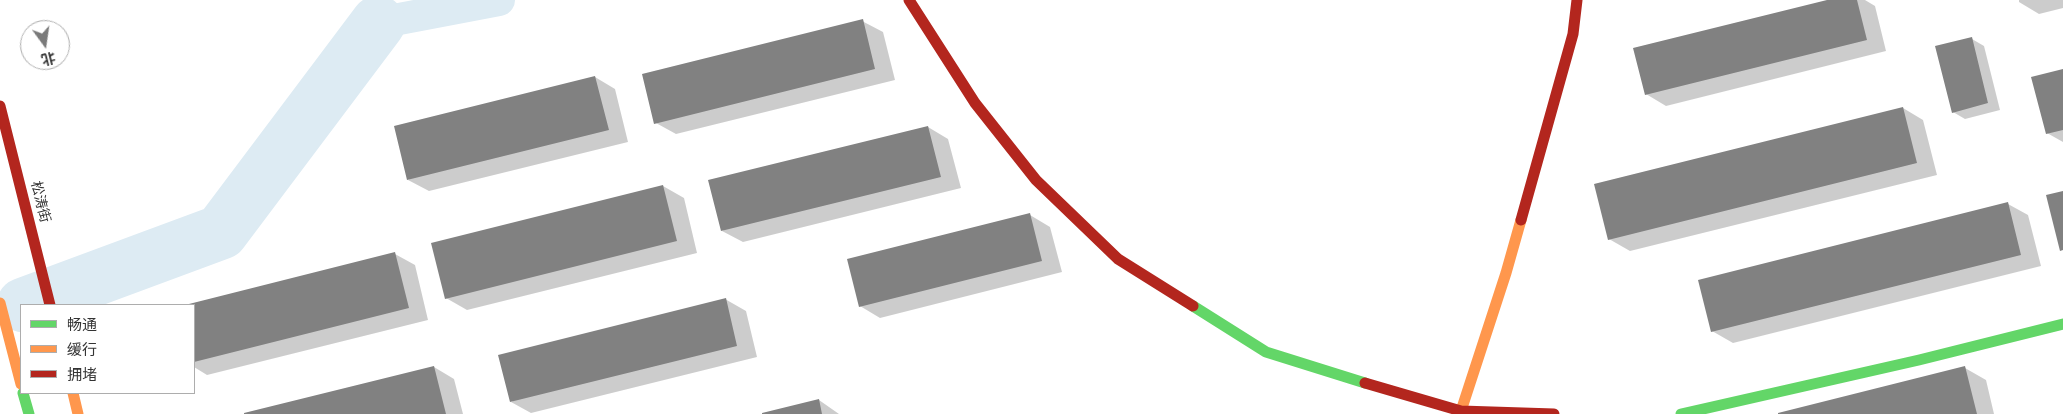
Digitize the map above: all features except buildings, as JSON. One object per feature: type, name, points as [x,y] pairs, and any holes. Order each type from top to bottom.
[{"type":"street","points":[[909,0],[975,103],[1036,180],[1118,259],[1266,352],[1460,412],[1554,414]]},
{"type":"street","points":[[1460,412],[1506,273],[1573,34],[1576,0]]},
{"type":"street","name":"松涛街","points":[[0,106],[50,304]]},
{"type":"street","points":[[0,303],[20,380]]},
{"type":"street","points":[[1681,414],[1919,360],[2063,324]]},
{"type":"street","points":[[24,394],[29,414]]},
{"type":"street","points":[[73,394],[78,414]]},
{"type":"waterway","points":[[378,23],[499,0]]},
{"type":"waterway","points":[[27,304],[221,232],[378,23]]},
{"type":"traffic: fast","points":[[1193,306],[1266,352],[1365,383]]},
{"type":"traffic: fast","points":[[1681,414],[1919,360],[2063,324]]},
{"type":"traffic: fast","points":[[23,394],[29,414]]},
{"type":"traffic: slow","points":[[1460,414],[1506,273],[1521,220]]},
{"type":"traffic: slow","points":[[0,303],[20,380]]},
{"type":"traffic: slow","points":[[73,394],[78,414]]},
{"type":"traffic: jam","points":[[909,0],[975,103],[1036,180],[1118,259],[1193,306]]},
{"type":"traffic: jam","points":[[1521,220],[1573,34],[1577,0]]},
{"type":"traffic: jam","points":[[0,106],[50,304]]},
{"type":"traffic: jam","points":[[1365,383],[1461,411],[1554,414]]}]
